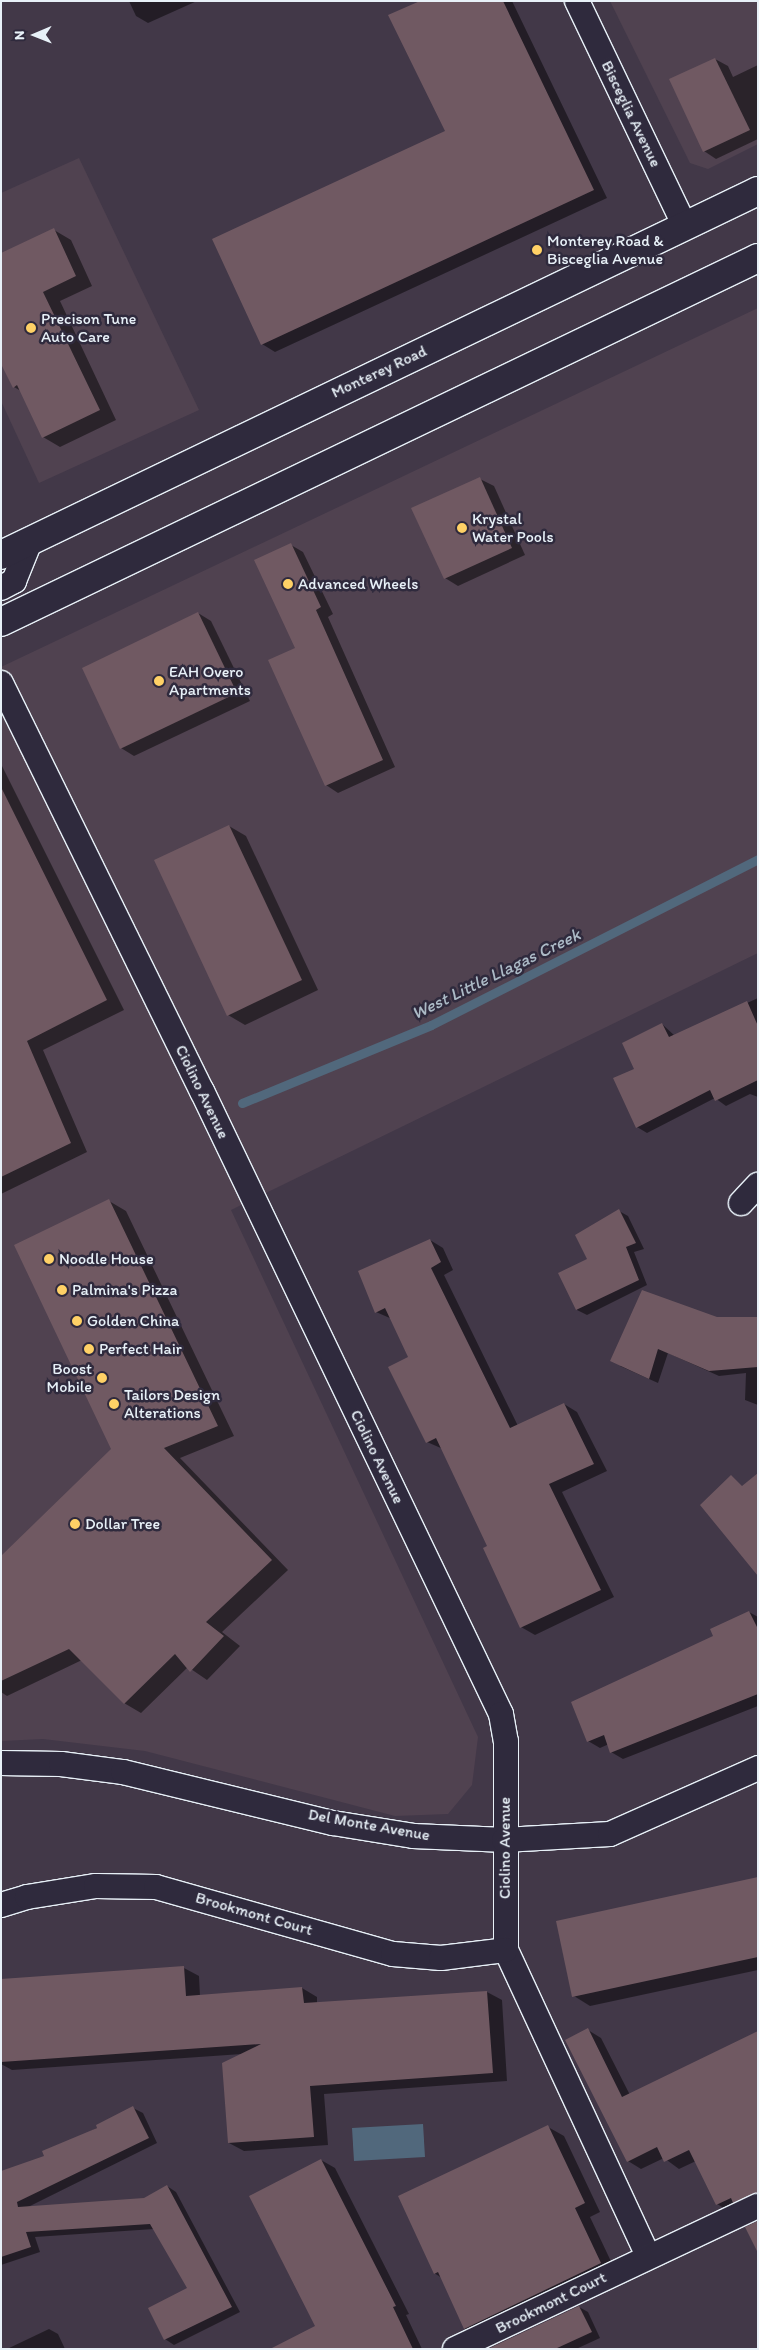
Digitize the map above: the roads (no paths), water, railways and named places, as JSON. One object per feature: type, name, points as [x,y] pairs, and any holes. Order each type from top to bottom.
[{"type":"main road","name":"Monterey Road","points":[[1,555],[758,191]]},
{"type":"main road","points":[[1,622],[758,258]]},
{"type":"street","name":"Bisceglia Avenue","points":[[577,1],[685,226]]},
{"type":"street","points":[[1,588],[14,581],[31,539]]},
{"type":"street","name":"Ciolino Avenue","points":[[1,684],[202,1091],[500,1714],[506,1741],[504,1840],[506,1950],[648,2256]]},
{"type":"street","points":[[741,1203],[758,1186]]},
{"type":"street","name":"Del Monte Avenue","points":[[1,1763],[61,1764],[123,1772],[333,1822],[413,1836],[504,1840],[610,1834],[758,1768]]},
{"type":"street","name":"Brookmont Court","points":[[1,1905],[27,1897],[96,1886],[156,1887],[393,1954],[441,1958],[506,1950]]},
{"type":"street","name":"Brookmont Court","points":[[455,2349],[648,2256],[758,2206]]},
{"type":"water","points":[[423,2124],[425,2157],[354,2161],[352,2128]]},
{"type":"waterway","name":"West Little Llagas Creek","points":[[242,1103],[431,1025],[758,859]]},
{"type":"place","name":"Monterey Road & Bisceglia Avenue","points":[[537,250]]},
{"type":"place","name":"Precison Tune Auto Care","points":[[31,328]]},
{"type":"place","name":"Krystal Water Pools","points":[[462,528]]},
{"type":"place","name":"Advanced Wheels","points":[[288,584]]},
{"type":"place","name":"EAH Overo Apartments","points":[[159,681]]},
{"type":"place","name":"Noodle House","points":[[49,1259]]},
{"type":"place","name":"Palmina's Pizza","points":[[62,1290]]},
{"type":"place","name":"Golden China","points":[[77,1321]]},
{"type":"place","name":"Perfect Hair","points":[[89,1349]]},
{"type":"place","name":"Boost Mobile","points":[[102,1378]]},
{"type":"place","name":"Tailors Design Alterations","points":[[114,1404]]},
{"type":"place","name":"Dollar Tree","points":[[75,1524]]}]
